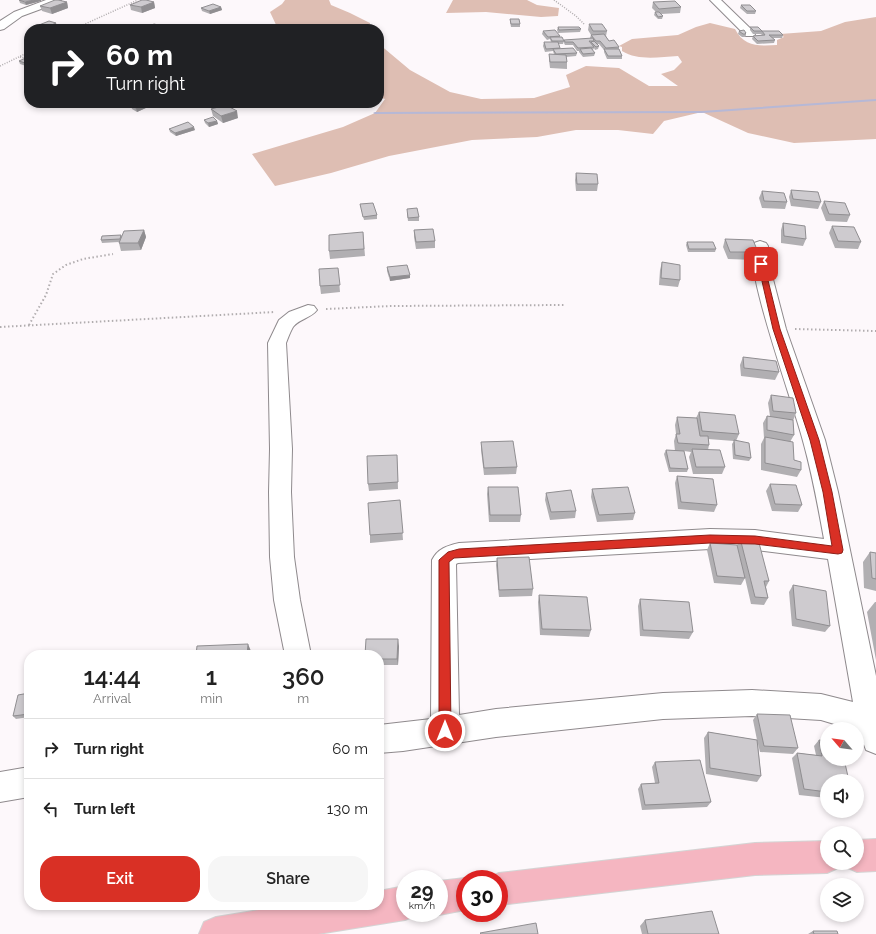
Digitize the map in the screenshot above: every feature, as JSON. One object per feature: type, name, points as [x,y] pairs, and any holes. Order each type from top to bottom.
[{"type":"main road","points":[[864,856],[876,855]]},
{"type":"main road","points":[[508,888],[755,859],[820,857]]},
{"type":"main road","points":[[384,907],[396,905]]},
{"type":"main road","points":[[216,934],[326,918],[368,910]]},
{"type":"street","points":[[0,27],[3,23],[22,12],[56,0]]},
{"type":"street","points":[[715,0],[750,34]]},
{"type":"street","points":[[760,246],[761,264],[776,329],[814,440],[827,492],[874,730]]},
{"type":"street","points":[[297,650],[287,600],[282,557],[280,492],[281,449],[277,342],[285,324],[295,316],[308,310]]},
{"type":"street","points":[[445,731],[444,560],[451,555],[467,552],[710,539],[755,540],[838,550]]},
{"type":"street","points":[[384,739],[496,723],[663,706],[752,702],[821,707],[874,730]]},
{"type":"street","points":[[0,787],[24,783]]},
{"type":"path","points":[[85,24],[138,0]]},
{"type":"path","points":[[554,0],[585,24]]},
{"type":"path","points":[[0,66],[24,55]]},
{"type":"path","points":[[20,57],[24,58]]},
{"type":"path","points":[[28,325],[46,295],[53,274],[66,264],[83,259],[113,254]]},
{"type":"path","points":[[0,327],[391,306],[565,305]]},
{"type":"path","points":[[776,329],[876,332]]},
{"type":"shaded area","points":[[285,0],[329,0],[331,5],[370,24],[276,24],[270,12],[282,4]]},
{"type":"shaded area","points":[[453,0],[527,0],[537,5],[559,8],[558,16],[541,17],[486,12],[446,13]]},
{"type":"shaded area","points":[[876,17],[876,139],[794,143],[748,133],[702,112],[664,121],[653,134],[618,130],[576,130],[537,137],[472,140],[389,156],[331,173],[275,186],[252,154],[343,127],[375,113],[379,108],[384,108],[384,48],[410,70],[450,92],[481,99],[534,98],[570,87],[566,75],[586,66],[619,68],[649,86],[678,86],[661,74],[674,70],[682,62],[678,56],[642,57],[622,51],[622,47],[619,46],[632,39],[678,35],[710,23],[735,29],[743,39],[753,44],[777,45],[777,40],[784,37],[780,34],[821,31],[845,22]]},
{"type":"building","points":[[19,0],[34,0],[25,2]]},
{"type":"building","points":[[55,0],[67,2],[50,8],[40,6]]},
{"type":"building","points":[[142,0],[154,2],[141,7],[130,5]]},
{"type":"building","points":[[675,1],[681,7],[659,9],[653,2]]},
{"type":"building","points":[[213,4],[221,7],[209,11],[201,8]]},
{"type":"building","points":[[741,5],[750,5],[756,11],[747,11]]},
{"type":"building","points":[[655,12],[659,12],[663,16],[658,17]]},
{"type":"building","points":[[510,19],[519,19],[520,24],[511,24]]},
{"type":"building","points":[[49,21],[56,23],[54,24],[42,24]]},
{"type":"building","points":[[589,24],[602,24],[607,31],[593,31]]},
{"type":"building","points":[[558,27],[579,27],[581,29],[559,30]]},
{"type":"building","points":[[750,27],[758,27],[762,31],[754,31]]},
{"type":"building","points":[[555,30],[560,36],[548,37],[543,31]]},
{"type":"building","points":[[744,30],[746,34],[739,31]]},
{"type":"building","points":[[762,31],[779,31],[783,35],[769,35],[775,40],[758,41],[753,36],[765,35]]},
{"type":"building","points":[[604,34],[609,41],[614,40],[619,47],[606,48],[600,41],[596,41],[591,35]]},
{"type":"building","points":[[550,37],[562,37],[564,41],[552,41]]},
{"type":"building","points":[[593,38],[594,41],[589,41],[594,47],[578,48],[573,42],[565,42],[564,40]]},
{"type":"building","points":[[594,41],[599,46],[596,47],[591,42]]},
{"type":"building","points":[[544,42],[558,42],[560,48],[546,49]]},
{"type":"building","points":[[573,48],[577,53],[556,54],[553,49]]},
{"type":"building","points":[[591,48],[595,53],[583,54],[580,49]]},
{"type":"building","points":[[604,49],[619,49],[622,56],[608,56]]},
{"type":"building","points":[[549,54],[566,55],[567,62],[550,62]]},
{"type":"building","points":[[232,108],[237,111],[221,116],[211,109]]},
{"type":"building","points":[[213,117],[217,121],[208,123],[204,120]]},
{"type":"building","points":[[188,122],[194,127],[175,133],[169,129]]},
{"type":"building","points":[[576,173],[597,174],[598,184],[577,184]]},
{"type":"building","points":[[791,190],[818,192],[821,202],[793,199]]},
{"type":"building","points":[[762,191],[784,193],[787,202],[764,201]]},
{"type":"building","points":[[824,201],[845,203],[850,215],[829,214]]},
{"type":"building","points":[[373,203],[377,215],[363,217],[360,204]]},
{"type":"building","points":[[417,208],[419,217],[408,218],[407,209]]},
{"type":"building","points":[[783,223],[805,226],[806,239],[784,236]]},
{"type":"building","points":[[832,226],[854,227],[861,242],[838,241]]},
{"type":"building","points":[[433,229],[435,241],[416,242],[414,230]]},
{"type":"building","points":[[144,230],[138,243],[119,243],[124,231]]},
{"type":"building","points":[[363,232],[364,249],[329,251],[329,235]]},
{"type":"building","points":[[121,235],[120,239],[101,240],[102,236]]},
{"type":"building","points":[[725,239],[753,240],[758,252],[730,252]]},
{"type":"building","points":[[687,242],[713,242],[716,249],[689,249]]},
{"type":"building","points":[[662,262],[680,265],[680,280],[661,278]]},
{"type":"building","points":[[407,265],[410,275],[390,277],[387,267]]},
{"type":"building","points":[[338,268],[340,285],[320,286],[319,269]]},
{"type":"building","points":[[743,357],[776,361],[779,372],[744,368]]},
{"type":"building","points":[[771,395],[793,398],[796,413],[773,411]]},
{"type":"building","points":[[699,412],[735,415],[739,434],[702,431]]},
{"type":"building","points":[[767,416],[793,420],[794,435],[767,430]]},
{"type":"building","points":[[677,417],[697,418],[700,436],[708,436],[709,445],[678,443],[676,434],[680,434]]},
{"type":"building","points":[[765,437],[793,442],[794,460],[801,462],[801,470],[765,463]]},
{"type":"building","points":[[734,440],[749,443],[751,458],[735,455]]},
{"type":"building","points":[[513,441],[517,467],[484,468],[481,442]]},
{"type":"building","points":[[692,449],[720,450],[725,467],[696,467]]},
{"type":"building","points":[[666,450],[684,451],[688,469],[670,468]]},
{"type":"building","points":[[397,455],[398,482],[368,484],[367,456]]},
{"type":"building","points":[[677,476],[713,479],[717,505],[681,502]]},
{"type":"building","points":[[770,484],[796,485],[802,505],[775,504]]},
{"type":"building","points":[[488,487],[518,487],[521,515],[490,515]]},
{"type":"building","points":[[628,487],[635,513],[599,515],[592,489]]},
{"type":"building","points":[[571,490],[576,511],[551,512],[546,493]]},
{"type":"building","points":[[400,500],[403,533],[370,535],[368,503]]},
{"type":"building","points":[[740,538],[758,539],[769,581],[764,581],[768,598],[755,597]]},
{"type":"building","points":[[710,543],[737,545],[745,578],[717,576]]},
{"type":"building","points":[[870,552],[876,553],[876,579],[872,578]]},
{"type":"building","points":[[529,557],[533,589],[499,590],[497,558]]},
{"type":"building","points":[[793,585],[826,591],[830,626],[796,619]]},
{"type":"building","points":[[539,595],[587,597],[591,630],[542,629]]},
{"type":"building","points":[[640,599],[689,602],[693,632],[643,630]]},
{"type":"building","points":[[366,639],[398,639],[397,659],[384,659],[384,650],[365,650]]},
{"type":"building","points":[[248,644],[247,650],[197,650],[197,646]]},
{"type":"building","points":[[24,694],[24,715],[13,716],[18,695]]},
{"type":"building","points":[[757,714],[790,715],[798,748],[764,746]]},
{"type":"building","points":[[708,732],[757,740],[761,776],[710,768]]},
{"type":"building","points":[[797,753],[820,756],[820,766],[846,766],[847,774],[820,774],[820,791],[804,789]]},
{"type":"building","points":[[700,760],[711,802],[645,805],[641,784],[659,783],[655,762]]},
{"type":"building","points":[[712,911],[719,934],[648,934],[645,920]]},
{"type":"building","points":[[536,923],[538,934],[480,933]]},
{"type":"building","points":[[813,931],[837,931],[838,934],[814,934]]},
{"type":"waterway","points":[[375,113],[702,112],[876,100]]},
{"type":"route","points":[[445,731],[444,560],[451,555],[459,553],[710,539],[755,540],[838,550],[827,492],[814,440],[799,392],[776,329],[761,264]]}]
